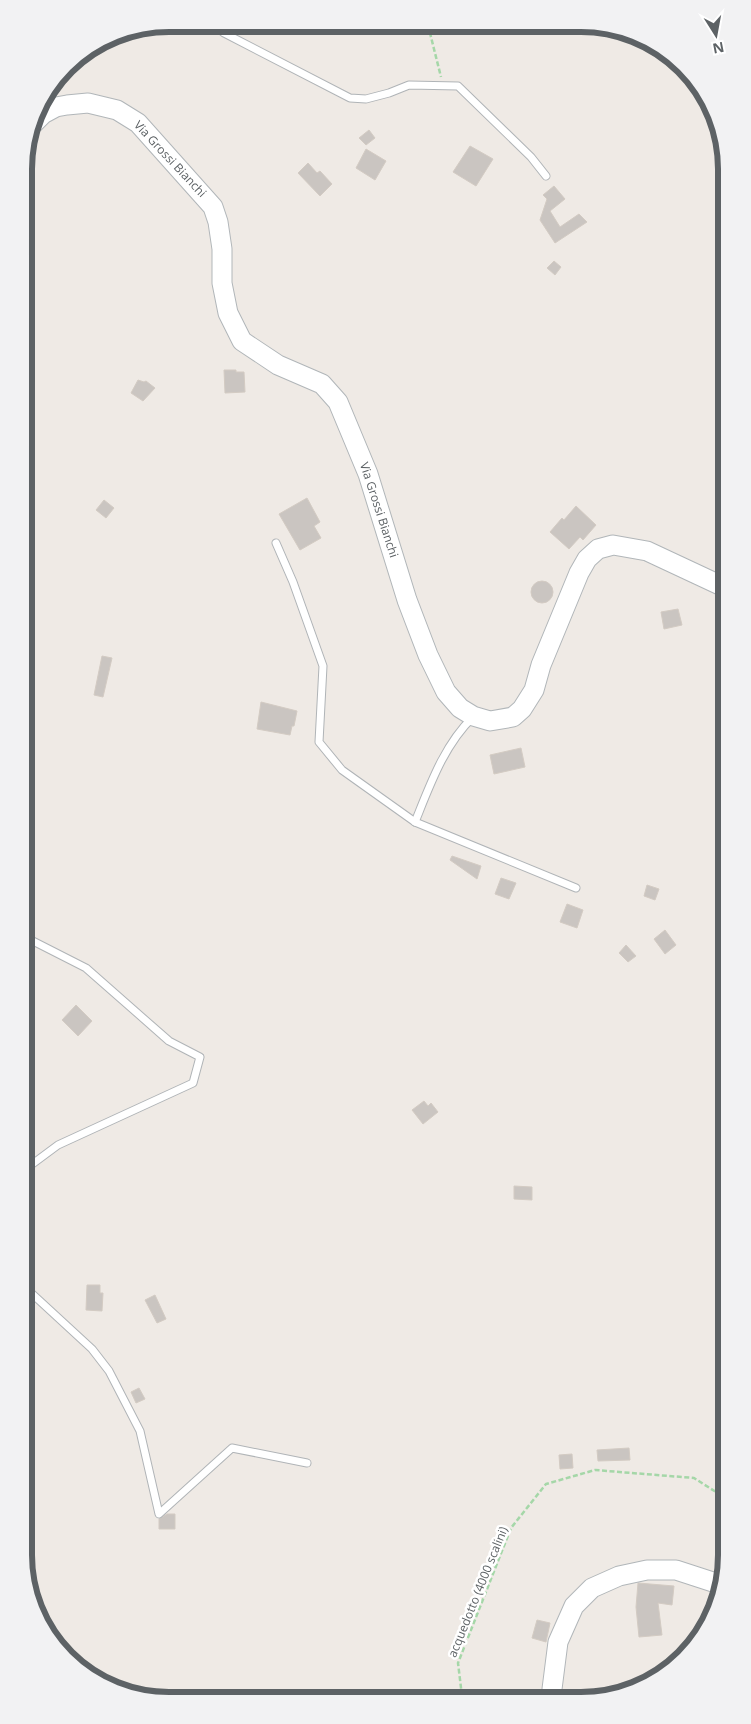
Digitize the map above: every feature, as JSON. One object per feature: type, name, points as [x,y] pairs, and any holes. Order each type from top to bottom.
[{"type":"main road","name":"Via Grossi Bianchi","points":[[45,113],[56,107],[88,103],[117,110],[138,123],[209,202],[218,222],[222,249],[222,282],[228,313],[242,341],[278,365],[322,384],[338,402],[368,474],[407,600],[428,655],[446,692],[460,708],[473,716],[490,721],[513,717],[522,709],[534,690],[541,665],[579,573],[587,559],[598,549],[613,544],[647,551],[718,584]]},
{"type":"main road","points":[[552,1692],[558,1642],[574,1606],[592,1588],[619,1576],[647,1570],[676,1570],[716,1583]]},
{"type":"lane","points":[[224,33],[350,98],[366,98],[389,93],[409,85],[458,86],[531,158],[546,176]]},
{"type":"lane","points":[[276,544],[293,582],[323,666],[319,742],[342,770],[415,822],[576,888]]},
{"type":"lane","points":[[415,822],[435,771],[462,728],[473,716]]},
{"type":"lane","points":[[32,941],[86,968],[169,1041],[200,1057],[193,1083],[58,1145],[32,1164]]},
{"type":"lane","points":[[32,1294],[92,1349],[109,1370],[140,1432],[159,1514],[232,1448],[307,1463]]},
{"type":"path","points":[[430,33],[442,85]]},
{"type":"path","name":"acquedotto (4000 scalini)","points":[[462,1692],[458,1663],[511,1528],[546,1484],[595,1470],[694,1478],[718,1493]]},
{"type":"building","points":[[369,130],[375,138],[366,145],[359,138]]},
{"type":"building","points":[[470,146],[493,159],[476,186],[453,172]]},
{"type":"building","points":[[366,149],[386,161],[375,180],[356,168]]},
{"type":"building","points":[[308,163],[317,173],[320,171],[332,184],[320,196],[298,173]]},
{"type":"building","points":[[554,186],[565,199],[550,211],[560,227],[579,214],[587,222],[555,243],[540,220],[547,199],[543,195]]},
{"type":"building","points":[[554,261],[561,267],[555,275],[547,268]]},
{"type":"building","points":[[224,370],[244,372],[245,392],[225,393]]},
{"type":"building","points":[[138,380],[146,381],[155,388],[143,401],[131,393]]},
{"type":"building","points":[[307,498],[320,522],[314,526],[321,538],[300,550],[279,514]]},
{"type":"building","points":[[104,500],[114,508],[106,518],[96,510]]},
{"type":"building","points":[[576,506],[596,525],[583,540],[580,537],[569,549],[550,532]]},
{"type":"building","points":[[542,581],[552,588],[553,592],[546,602],[542,603],[532,596],[531,592],[538,582]]},
{"type":"building","points":[[678,609],[682,625],[664,629],[661,612]]},
{"type":"building","points":[[102,656],[112,658],[103,697],[94,695]]},
{"type":"building","points":[[261,702],[297,711],[290,735],[257,729]]},
{"type":"building","points":[[521,748],[525,767],[494,774],[490,755]]},
{"type":"building","points":[[452,856],[481,866],[477,879],[450,860]]},
{"type":"building","points":[[501,878],[516,883],[509,899],[495,894]]},
{"type":"building","points":[[647,885],[659,889],[655,900],[644,896]]},
{"type":"building","points":[[567,904],[583,910],[577,928],[560,922]]},
{"type":"building","points":[[665,930],[676,945],[665,954],[654,939]]},
{"type":"building","points":[[626,945],[636,956],[628,962],[619,953]]},
{"type":"building","points":[[76,1005],[92,1021],[78,1036],[62,1020]]},
{"type":"building","points":[[424,1101],[428,1106],[431,1103],[438,1112],[423,1124],[412,1110]]},
{"type":"building","points":[[514,1186],[532,1187],[532,1200],[514,1199]]},
{"type":"building","points":[[87,1285],[100,1285],[100,1293],[103,1293],[102,1311],[86,1310]]},
{"type":"building","points":[[155,1295],[166,1319],[157,1323],[145,1300]]},
{"type":"building","points":[[139,1388],[145,1399],[136,1403],[131,1392]]},
{"type":"building","points":[[629,1448],[630,1460],[598,1461],[597,1450]]},
{"type":"building","points":[[572,1454],[573,1468],[560,1469],[559,1455]]},
{"type":"building","points":[[167,1514],[175,1514],[175,1529],[159,1529],[159,1519]]},
{"type":"building","points":[[638,1583],[674,1586],[672,1605],[658,1603],[662,1635],[639,1637],[636,1607]]},
{"type":"building","points":[[537,1620],[550,1623],[546,1642],[532,1638]]}]
